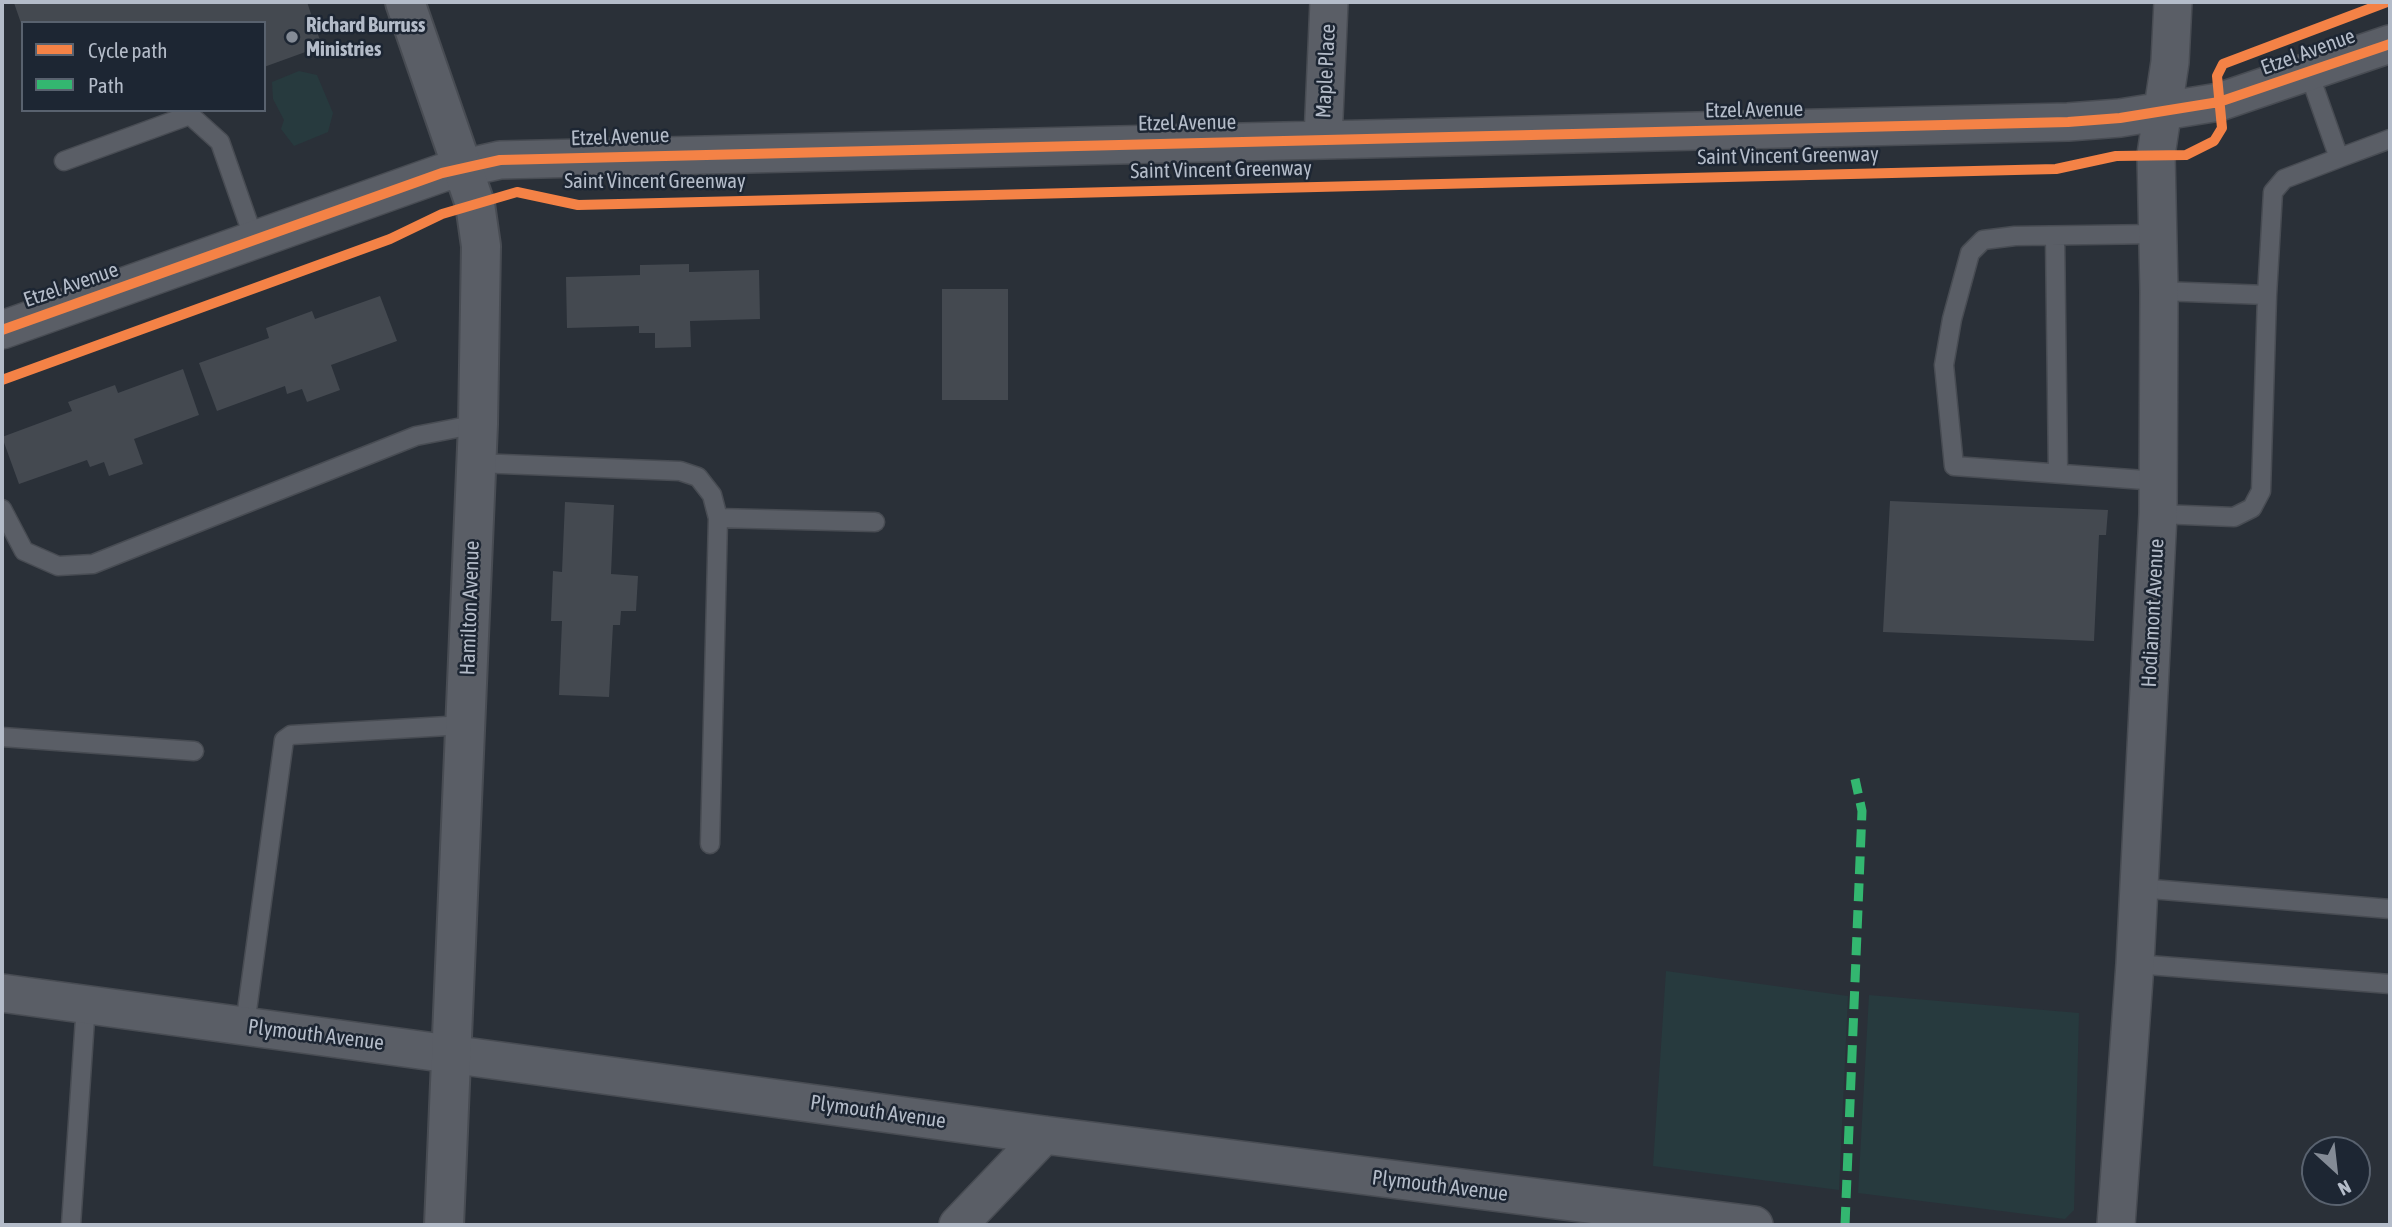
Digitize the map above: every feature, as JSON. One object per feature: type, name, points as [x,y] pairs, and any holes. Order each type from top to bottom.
[{"type":"street","name":"Hamilton Avenue","points":[[405,2],[475,204],[481,246],[478,424],[444,1225]]},
{"type":"street","name":"Maple Place","points":[[1323,139],[1329,2]]},
{"type":"street","name":"Hodiamont Avenue","points":[[2116,1225],[2135,964],[2158,497],[2159,291],[2156,165],[2171,62],[2173,2]]},
{"type":"street","name":"Etzel Avenue","points":[[2,330],[463,166],[517,159],[2068,122],[2162,113],[2219,102],[2390,44]]},
{"type":"street","name":"Plymouth Avenue","points":[[2,993],[452,1052],[1044,1135],[1709,1222],[1754,1225]]},
{"type":"street","points":[[958,1225],[1044,1135]]},
{"type":"lane","points":[[2309,73],[2339,158]]},
{"type":"lane","points":[[64,161],[190,115],[220,142],[255,242]]},
{"type":"lane","points":[[2158,234],[1983,240],[1970,253],[1952,319],[1944,365],[1954,466],[2058,473],[2234,517],[2252,508],[2261,491],[2266,295],[2273,192],[2284,179],[2390,139]]},
{"type":"lane","points":[[2055,236],[2058,473]]},
{"type":"lane","points":[[2159,291],[2266,295]]},
{"type":"lane","points":[[2,509],[24,551],[58,566],[93,564],[416,436],[478,424]]},
{"type":"lane","points":[[476,463],[680,471],[698,477],[712,495],[718,518],[710,844]]},
{"type":"lane","points":[[718,518],[875,522]]},
{"type":"lane","points":[[245,1025],[284,740],[291,735],[465,725]]},
{"type":"lane","points":[[2,737],[194,751]]},
{"type":"lane","points":[[2139,888],[2390,909]]},
{"type":"lane","points":[[2135,964],[2390,984]]},
{"type":"lane","points":[[71,1225],[86,1004]]},
{"type":"green space","points":[[299,71],[317,75],[333,113],[328,132],[294,146],[281,129],[284,120],[273,99],[272,82]]},
{"type":"green space","points":[[1666,971],[1848,996],[1839,1190],[1653,1166]]},
{"type":"green space","points":[[1869,995],[2079,1013],[2074,1210],[2065,1219],[1858,1193]]},
{"type":"building","name":"Richard Burruss Ministries","points":[[307,2],[322,46],[266,66],[266,21],[21,23],[14,3]]},
{"type":"building","points":[[689,264],[689,272],[759,270],[760,319],[690,321],[691,347],[655,348],[655,333],[639,333],[639,326],[567,328],[566,277],[640,275],[640,265]]},
{"type":"building","points":[[942,289],[1008,289],[1008,400],[942,400]]},
{"type":"building","points":[[380,296],[397,341],[331,365],[340,390],[307,402],[302,389],[287,394],[285,386],[217,411],[199,363],[269,338],[266,328],[312,311],[315,319]]},
{"type":"building","points":[[183,369],[199,415],[134,439],[143,464],[109,476],[104,462],[90,467],[87,460],[19,484],[2,437],[72,411],[68,402],[115,385],[118,393]]},
{"type":"building","points":[[1890,501],[2108,510],[2106,535],[2099,535],[2094,641],[1883,632]]},
{"type":"building","points":[[565,502],[614,505],[611,574],[638,576],[636,611],[621,611],[620,625],[613,625],[609,697],[559,695],[562,621],[551,621],[553,571],[562,572]]},
{"type":"marked path","points":[[1845,1225],[1862,811],[1855,779]]},
{"type":"cycle path","name":"Saint Vincent Greenway","points":[[2,380],[390,239],[442,214],[517,192],[578,205],[2056,169],[2116,156],[2186,155],[2214,141],[2222,128],[2217,76],[2223,64],[2387,2]]},
{"type":"cycle path","name":"Saint Vincent Greenway","points":[[2,330],[442,173],[500,160],[2068,122],[2120,118],[2219,102],[2390,44]]},
{"type":"place","name":"Richard Burruss Ministries","points":[[292,37]]}]
